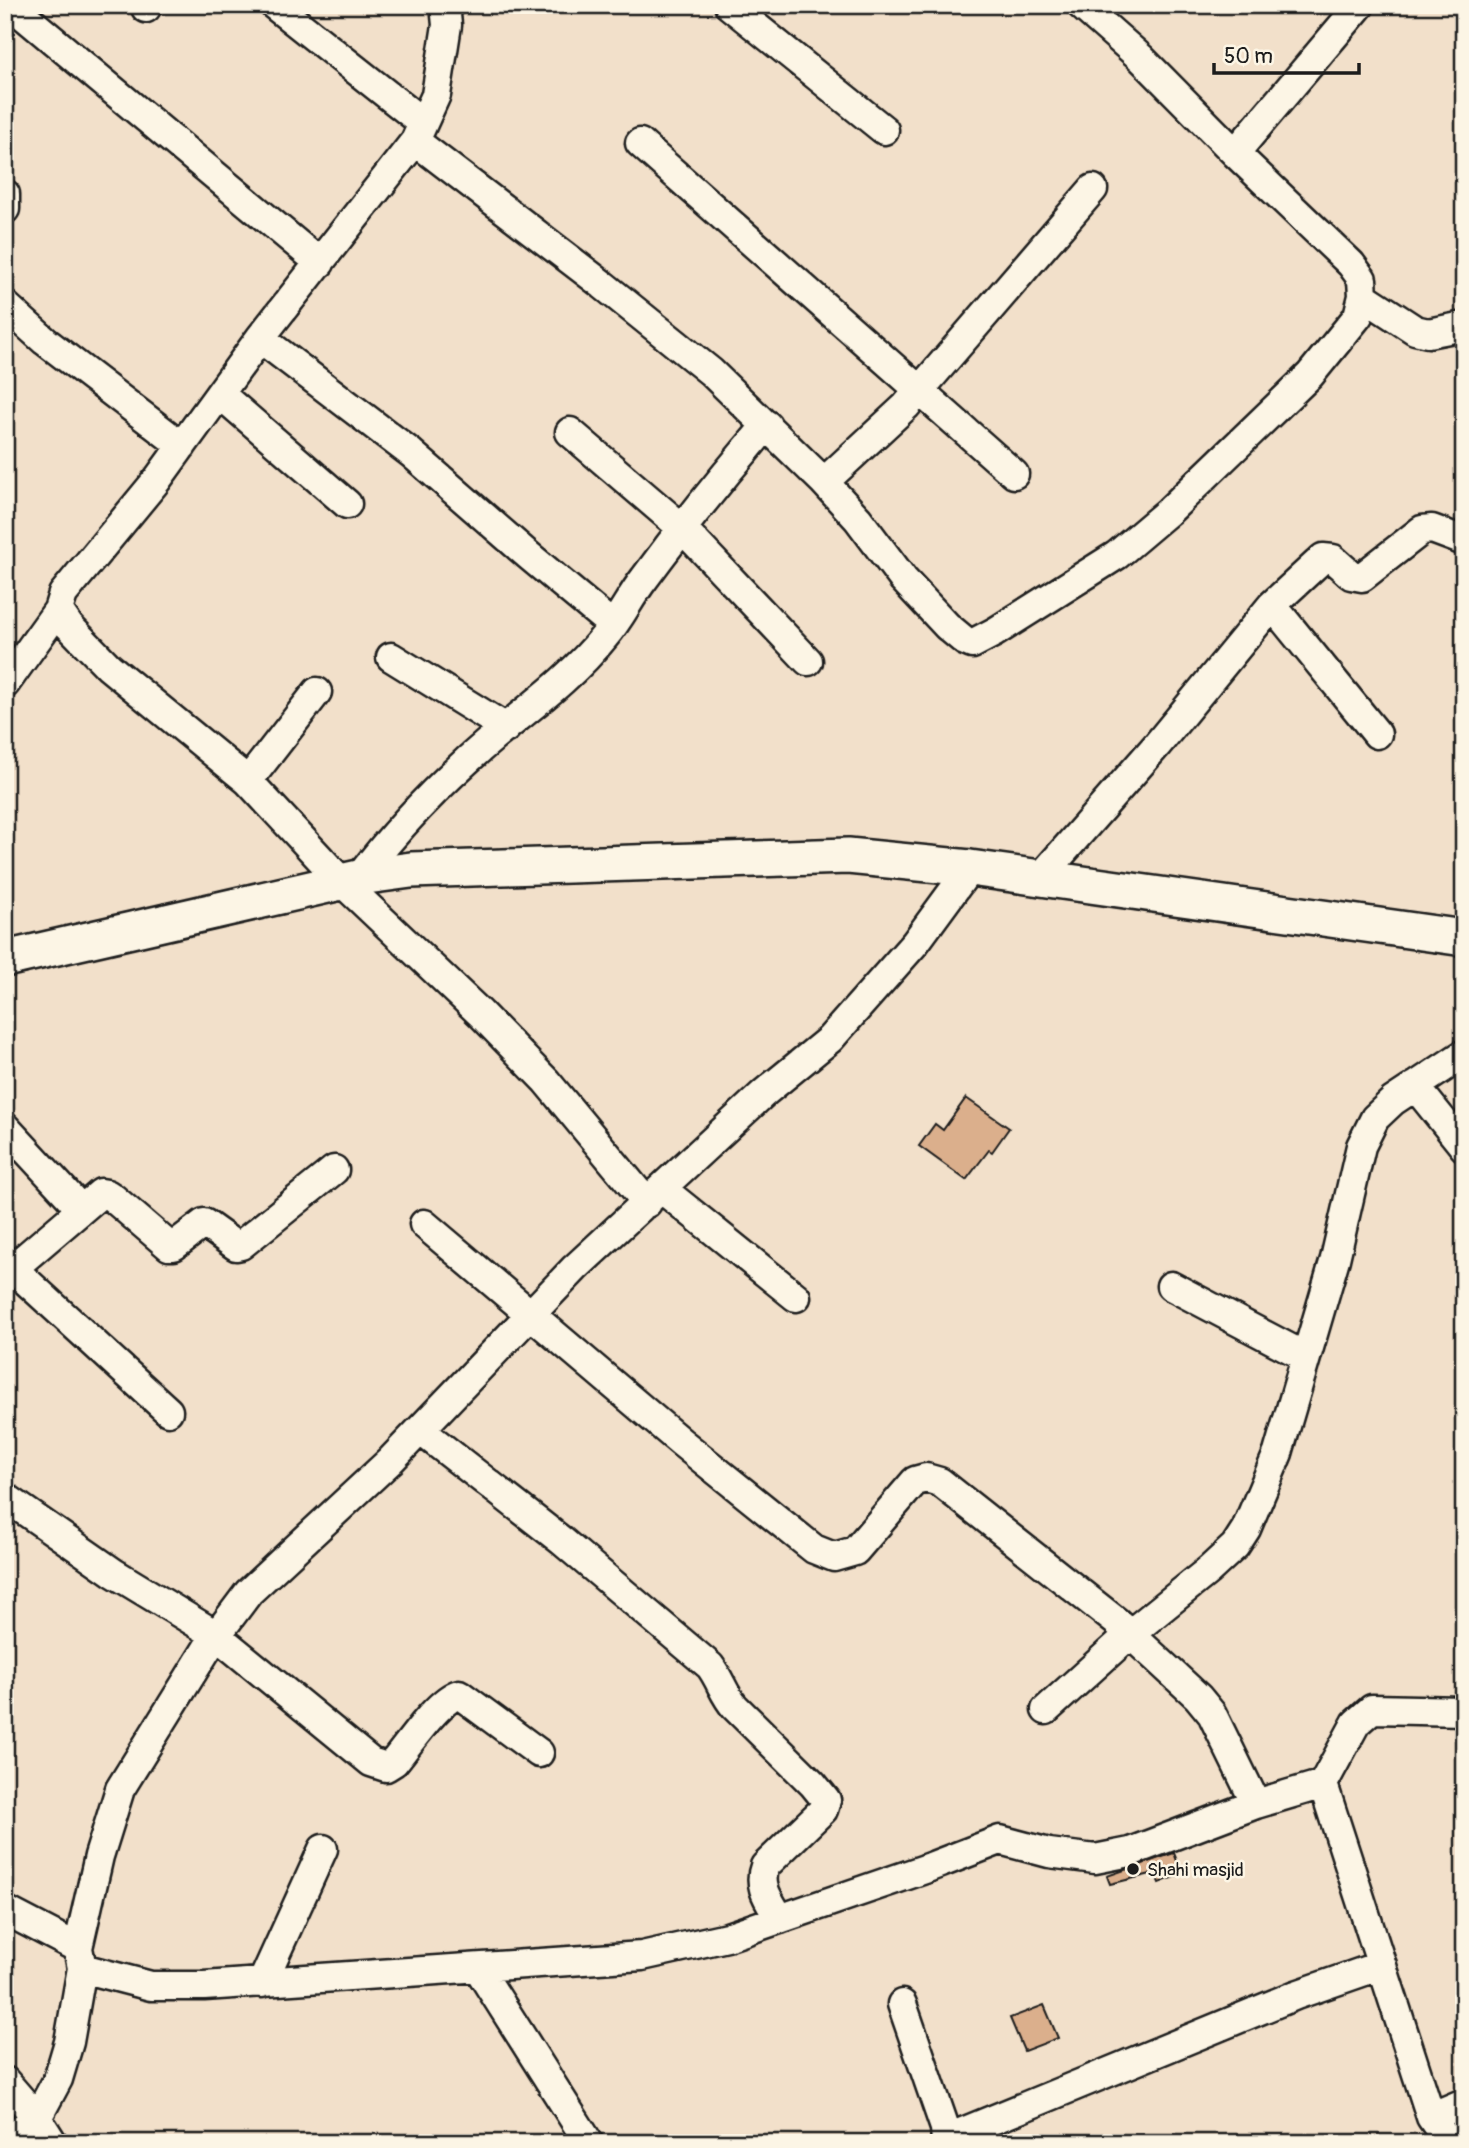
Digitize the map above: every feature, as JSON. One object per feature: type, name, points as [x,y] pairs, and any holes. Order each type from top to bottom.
[{"type":"main road","points":[[5,959],[351,880],[411,870],[848,856],[970,868],[1464,938]]},
{"type":"street","points":[[11,5],[320,262]]},
{"type":"street","points":[[274,5],[419,132],[700,363],[824,482],[858,519],[902,579],[947,626],[972,644],[1117,555],[1169,511],[1310,375],[1358,316],[1363,296],[1362,279],[1351,264],[1141,58],[1081,5]]},
{"type":"street","points":[[5,684],[58,610],[63,594],[157,480],[260,338],[419,132],[436,95],[447,25],[444,5]]},
{"type":"street","points":[[729,5],[884,130]]},
{"type":"street","points":[[1235,153],[1360,5]]},
{"type":"street","points":[[640,144],[1014,474]]},
{"type":"street","points":[[824,482],[920,390],[1093,189]]},
{"type":"street","points":[[5,194],[5,209]]},
{"type":"street","points":[[1363,296],[1415,330],[1428,333],[1464,326]]},
{"type":"street","points":[[5,304],[45,341],[182,446]]},
{"type":"street","points":[[260,338],[411,453],[612,625]]},
{"type":"street","points":[[220,394],[348,504]]},
{"type":"street","points":[[351,880],[421,804],[549,693],[606,636],[681,528],[767,425]]},
{"type":"street","points":[[570,432],[681,528],[808,661]]},
{"type":"street","points":[[1040,878],[1157,745],[1272,605],[1323,558],[1333,559],[1351,575],[1362,577],[1422,530],[1432,529],[1464,541]]},
{"type":"street","points":[[1272,605],[1377,734]]},
{"type":"street","points":[[58,610],[69,626],[109,667],[248,781],[351,880],[654,1196],[796,1297]]},
{"type":"street","points":[[391,657],[506,728]]},
{"type":"street","points":[[248,781],[317,692]]},
{"type":"street","points":[[5,2140],[37,2118],[58,2079],[69,2042],[80,1958],[99,1856],[120,1788],[216,1635],[249,1592],[390,1461],[575,1268],[764,1093],[830,1039],[915,943],[970,868]]},
{"type":"street","points":[[1046,1710],[1130,1634],[1209,1570],[1235,1546],[1247,1529],[1278,1453],[1335,1259],[1361,1146],[1375,1118],[1393,1101],[1464,1054]]},
{"type":"street","points":[[1415,1086],[1464,1147]]},
{"type":"street","points":[[5,1127],[81,1209]]},
{"type":"street","points":[[168,1411],[9,1271],[97,1195],[107,1194],[169,1246],[174,1246],[204,1223],[236,1246],[241,1245],[334,1170]]},
{"type":"street","points":[[424,1224],[681,1442],[814,1549],[834,1557],[855,1551],[915,1481],[926,1478],[940,1482],[1130,1634],[1198,1697],[1212,1714],[1256,1804]]},
{"type":"street","points":[[1171,1286],[1306,1357]]},
{"type":"street","points":[[421,1430],[562,1541],[710,1666],[720,1680],[727,1698],[826,1800],[823,1810],[765,1866],[761,1876],[762,1886],[780,1919]]},
{"type":"street","points":[[5,1497],[114,1573],[216,1635],[371,1762],[386,1767],[394,1762],[451,1696],[459,1694],[539,1753]]},
{"type":"street","points":[[5,1910],[80,1958],[151,1986],[262,1983],[642,1956],[727,1937],[1000,1840],[1049,1853],[1095,1859],[1130,1852],[1256,1804],[1323,1784],[1356,1723],[1372,1709],[1464,1711]]},
{"type":"street","points":[[1323,1784],[1437,2134]]},
{"type":"street","points":[[262,1983],[323,1849]]},
{"type":"street","points":[[902,2004],[945,2128],[946,2141],[1296,1995],[1382,1965]]},
{"type":"street","points":[[478,1968],[589,2143]]},
{"type":"street","points":[[5,2081],[37,2118],[52,2143]]},
{"type":"street","points":[[1437,2134],[1464,2103]]},
{"type":"building","points":[[966,1098],[1009,1128],[992,1152],[989,1150],[966,1180],[919,1146],[935,1124],[943,1130]]},
{"type":"building","points":[[1174,1853],[1182,1874],[1159,1883],[1155,1873],[1110,1884],[1107,1876]]},
{"type":"building","points":[[1044,2005],[1058,2038],[1024,2051],[1010,2018]]},
{"type":"place","name":"Shahi masjid","points":[[1133,1869]]}]
